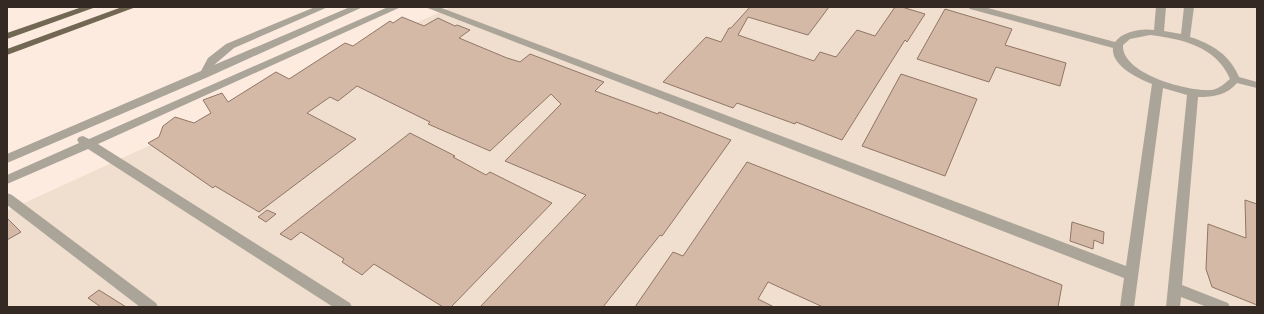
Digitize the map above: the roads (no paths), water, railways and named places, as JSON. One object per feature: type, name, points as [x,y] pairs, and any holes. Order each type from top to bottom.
[{"type":"main road","points":[[7,36],[91,7]]},
{"type":"main road","points":[[7,52],[131,7]]},
{"type":"street","points":[[204,75],[212,60],[230,46],[323,7]]},
{"type":"street","points":[[7,159],[204,75],[358,7]]},
{"type":"street","points":[[7,180],[86,143],[396,7]]},
{"type":"street","points":[[430,7],[1130,274]]},
{"type":"street","points":[[973,7],[1117,46]]},
{"type":"street","points":[[1159,33],[1161,7]]},
{"type":"street","points":[[1185,39],[1189,7]]},
{"type":"street","points":[[1137,33],[1159,33],[1185,39],[1210,49],[1224,59],[1233,69],[1235,79],[1232,86],[1223,91],[1209,93],[1193,92],[1158,83],[1141,75],[1127,65],[1120,55],[1117,46],[1120,40],[1127,35],[1137,33]]},
{"type":"street","points":[[1235,79],[1257,85]]},
{"type":"street","points":[[1127,307],[1130,274],[1158,83]]},
{"type":"street","points":[[1173,307],[1193,92]]},
{"type":"street","points":[[74,130],[86,143],[345,307]]},
{"type":"street","points":[[7,198],[151,307]]},
{"type":"street","points":[[1174,288],[1222,307]]}]
